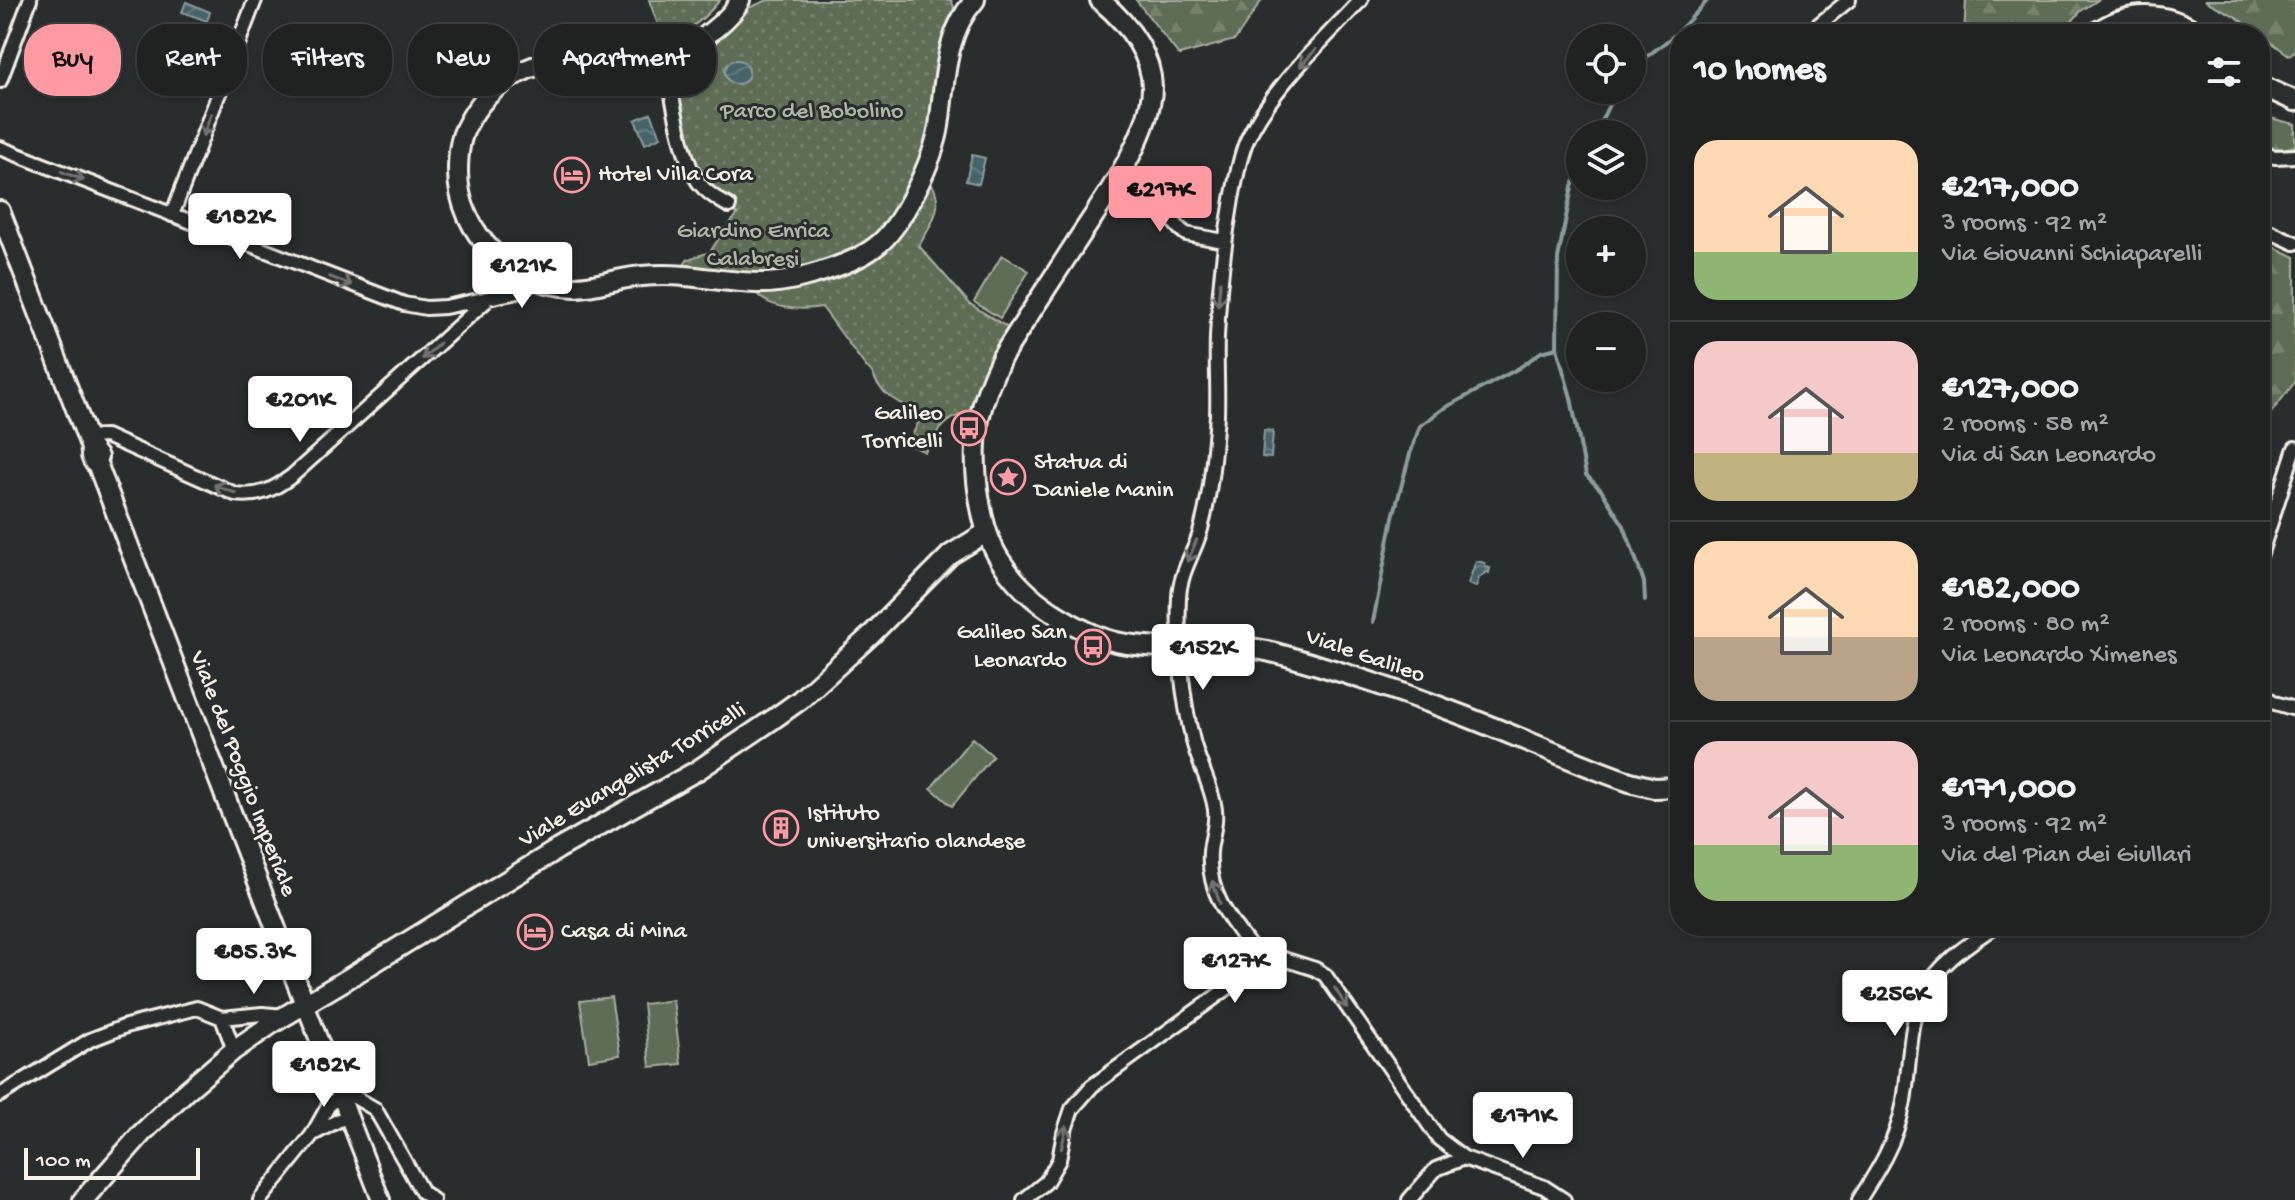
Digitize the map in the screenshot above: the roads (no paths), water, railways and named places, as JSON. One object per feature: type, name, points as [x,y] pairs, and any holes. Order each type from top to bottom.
[{"type":"main road","points":[[716,28],[740,0]]},
{"type":"main road","points":[[534,66],[510,77],[485,99],[466,126],[458,153],[458,183],[469,221],[494,255],[536,280],[574,287],[665,275],[763,284],[821,272],[859,257],[877,247],[896,225],[928,163],[939,130],[946,66],[959,23],[975,0]]},
{"type":"main road","name":"Viale Galileo","points":[[1100,0],[1116,13],[1135,37],[1148,61],[1150,111],[1121,172],[1002,357],[988,386],[978,427],[977,472],[987,532],[1000,561],[1044,606],[1089,633],[1135,645],[1252,648],[1287,656],[1465,717],[1630,782],[1654,788],[1670,787]]},
{"type":"main road","points":[[2111,24],[2133,16],[2160,16],[2185,24]]},
{"type":"main road","points":[[2270,90],[2295,101]]},
{"type":"main road","name":"Viale del Poggio Imperiale","points":[[0,211],[305,1004]]},
{"type":"main road","name":"Viale Evangelista Torricelli","points":[[83,1200],[142,1133],[234,1050],[558,849],[698,770],[800,700],[956,550],[987,532]]},
{"type":"street","points":[[0,81],[30,0]]},
{"type":"street","points":[[172,215],[255,0]]},
{"type":"street","points":[[1361,0],[1274,95],[1246,141],[1224,241],[1211,478],[1201,531],[1179,595],[1179,647],[1193,742],[1216,813],[1210,876],[1227,916],[1252,949],[1325,975],[1439,1139],[1464,1158],[1544,1187],[1564,1200]]},
{"type":"street","points":[[1819,24],[1849,0]]},
{"type":"street","points":[[673,96],[690,164],[698,181],[729,206]]},
{"type":"street","points":[[0,148],[404,304],[435,308],[489,299],[522,291],[536,280]]},
{"type":"street","points":[[2270,156],[2295,156]]},
{"type":"street","points":[[1121,172],[1154,200],[1186,234],[1224,241]]},
{"type":"street","points":[[2270,232],[2295,243]]},
{"type":"street","points":[[92,451],[106,436],[235,494],[267,492],[292,476],[489,299]]},
{"type":"street","points":[[2270,525],[2295,448]]},
{"type":"street","points":[[2270,700],[2295,709]]},
{"type":"street","points":[[1859,1200],[1894,1141],[1903,1106],[1917,1013],[1924,991],[1958,952],[1981,936]]},
{"type":"street","points":[[1024,1200],[1046,1182],[1059,1160],[1072,1109],[1092,1086],[1243,977],[1252,949]]},
{"type":"street","name":"Viale del Poggio Imperiale","points":[[305,1004],[381,1200]]},
{"type":"street","points":[[0,1095],[90,1040],[126,1026],[197,1008],[222,1018],[262,1014],[286,1016]]},
{"type":"street","points":[[222,1018],[234,1050]]},
{"type":"street","points":[[260,1200],[312,1135],[330,1103],[351,1095],[375,1109],[422,1192],[433,1200]]},
{"type":"street","points":[[312,1135],[349,1117]]},
{"type":"street","points":[[1409,1200],[1436,1169],[1464,1158]]},
{"type":"water","points":[[186,2],[210,12],[207,21],[182,12]]},
{"type":"water","points":[[737,60],[748,67],[749,72],[742,83],[737,84],[726,77],[725,72],[732,61]]},
{"type":"water","points":[[651,113],[661,137],[645,144],[635,120]]},
{"type":"water","points":[[972,155],[985,158],[979,184],[966,181]]},
{"type":"water","points":[[1264,430],[1273,431],[1271,458],[1262,457]]},
{"type":"water","points":[[1476,561],[1490,568],[1489,573],[1479,578],[1476,587],[1468,584]]},
{"type":"waterway","points":[[1685,24],[1708,0]]},
{"type":"waterway","points":[[1646,57],[1670,39]]},
{"type":"waterway","points":[[1602,120],[1609,104]]},
{"type":"waterway","points":[[1569,200],[1558,258],[1557,348],[1571,398],[1586,475],[1601,490],[1624,526],[1644,582],[1645,600]]},
{"type":"waterway","points":[[1373,622],[1393,517],[1420,426],[1443,409],[1519,368],[1541,352],[1557,348]]},
{"type":"place","name":"Hotel Villa Cora","points":[[572,175]]},
{"type":"place","name":"Galileo Torricelli","points":[[969,428]]},
{"type":"place","name":"Statua di Daniele Manin","points":[[1008,477]]},
{"type":"place","name":"Galileo San Leonardo","points":[[1093,647]]},
{"type":"place","name":"Istituto universitario olandese","points":[[781,828]]},
{"type":"place","name":"Casa di Mina","points":[[535,932]]},
{"type":"park label","name":"Parco del Bobolino","points":[[812,112]]},
{"type":"park label","name":"Giardino Enrica Calabresi","points":[[753,246]]}]
